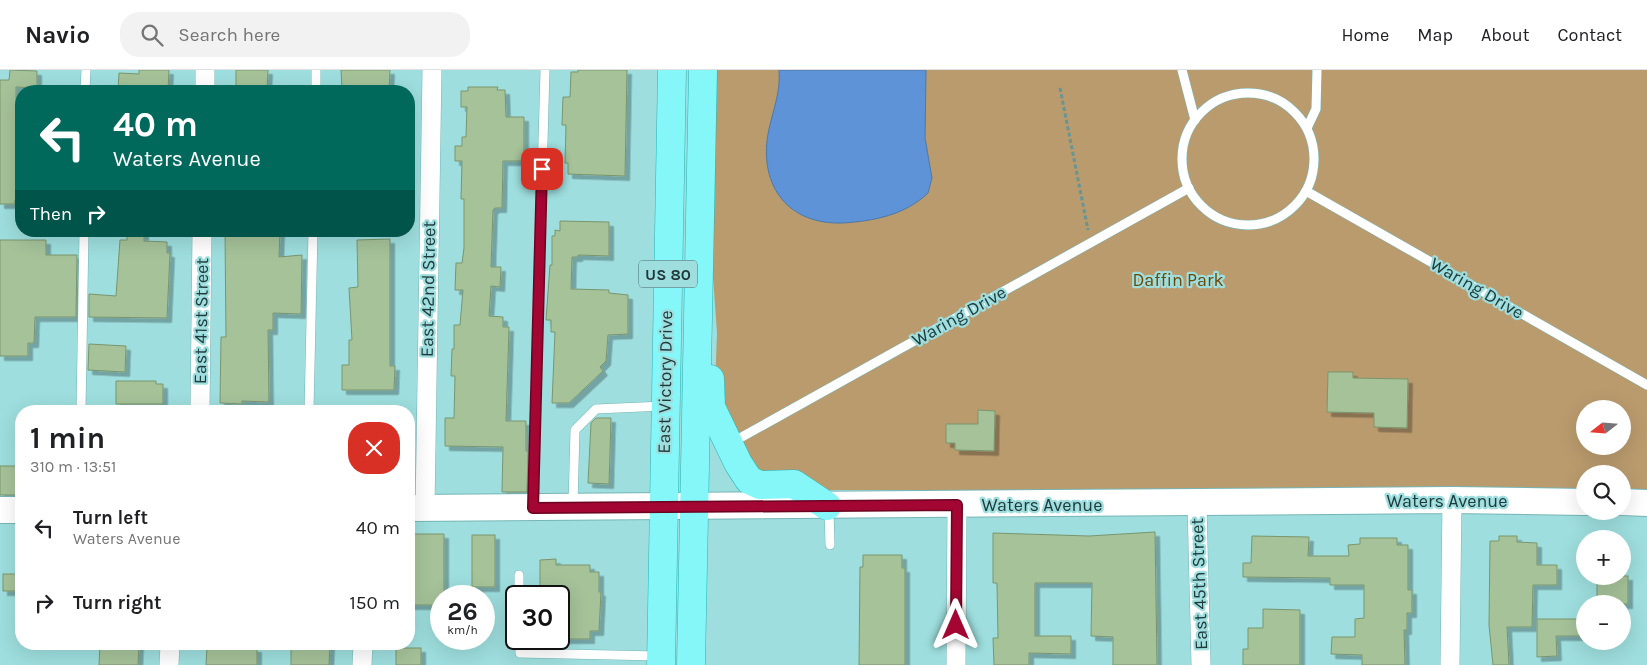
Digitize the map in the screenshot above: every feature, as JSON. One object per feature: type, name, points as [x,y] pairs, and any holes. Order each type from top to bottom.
[{"type":"main road","name":"East Victory Drive","points":[[661,660],[672,70]]},
{"type":"main road","name":"East Victory Drive","points":[[692,665],[702,70]]},
{"type":"main road","points":[[699,254],[707,296],[711,407],[728,444],[749,480],[760,485],[794,484],[828,506]]},
{"type":"main road","name":"Waters Avenue","points":[[417,508],[1197,504],[1452,500],[1576,502]]},
{"type":"main road","points":[[1631,502],[1647,503]]},
{"type":"main road","points":[[0,510],[15,510]]},
{"type":"street","points":[[205,70],[205,85]]},
{"type":"street","name":"East 42nd Street","points":[[417,508],[432,70]]},
{"type":"street","name":"East 41st Street","points":[[200,405],[202,237]]},
{"type":"street","points":[[1450,665],[1452,500]]},
{"type":"street","name":"East 45th Street","points":[[1197,504],[1201,665]]},
{"type":"street","points":[[956,665],[957,505]]},
{"type":"street","points":[[169,665],[170,650]]},
{"type":"street","points":[[362,665],[363,650]]},
{"type":"lane","points":[[85,85],[86,70]]},
{"type":"lane","points":[[316,70],[316,85]]},
{"type":"lane","points":[[533,508],[545,70]]},
{"type":"lane","points":[[1182,70],[1195,120]]},
{"type":"lane","points":[[1307,128],[1316,108],[1317,70]]},
{"type":"lane","points":[[1253,92],[1275,98],[1293,110],[1307,128],[1313,143],[1314,160],[1312,176],[1306,191],[1294,207],[1277,219],[1257,224],[1236,224],[1217,217],[1201,205],[1189,188],[1184,171],[1183,153],[1186,135],[1195,120],[1211,104],[1231,94],[1253,92]]},
{"type":"lane","name":"Waring Drive","points":[[728,444],[1189,188]]},
{"type":"lane","name":"Waring Drive","points":[[1306,191],[1647,385]]},
{"type":"lane","points":[[81,405],[84,237]]},
{"type":"lane","points":[[309,405],[313,237]]},
{"type":"lane","points":[[573,507],[575,430],[596,409],[665,406]]},
{"type":"lane","points":[[828,506],[830,545]]},
{"type":"lane","points":[[518,575],[518,585]]},
{"type":"lane","points":[[520,650],[520,653],[661,660]]},
{"type":"path","points":[[1060,88],[1090,243]]},
{"type":"green space","name":"Daffin Park","points":[[712,70],[1647,70],[1647,490],[1631,490],[1631,465],[1576,465],[1576,490],[819,490],[751,472],[715,387],[717,333],[709,221]]},
{"type":"water","points":[[779,70],[926,70],[925,138],[932,178],[928,193],[919,201],[899,212],[855,222],[824,222],[793,210],[782,199],[774,186],[768,171],[766,153],[768,134],[779,87]]},
{"type":"building","points":[[10,70],[37,71],[37,85],[15,85],[15,204],[0,204],[0,80],[9,80]]},
{"type":"building","points":[[139,70],[169,70],[168,85],[118,85],[119,73],[139,74]]},
{"type":"building","points":[[236,70],[268,70],[267,85],[236,85]]},
{"type":"building","points":[[341,70],[390,70],[389,85],[342,85]]},
{"type":"building","points":[[578,70],[627,70],[625,176],[568,174],[568,163],[565,163],[566,125],[562,125],[563,97],[570,97],[571,72],[578,72]]},
{"type":"building","points":[[468,87],[498,87],[497,90],[505,90],[506,117],[524,117],[524,161],[503,161],[502,208],[495,208],[493,210],[491,267],[501,267],[500,287],[491,286],[489,316],[503,317],[503,327],[509,327],[506,421],[526,421],[526,451],[528,451],[527,492],[502,492],[503,447],[445,446],[445,418],[454,418],[455,376],[451,376],[452,349],[454,349],[454,325],[460,325],[463,290],[455,290],[456,263],[462,263],[464,248],[464,199],[461,199],[462,161],[455,161],[455,146],[462,146],[462,137],[466,137],[467,107],[461,107],[461,91],[468,91]]},
{"type":"building","points":[[560,221],[609,222],[609,256],[578,255],[578,257],[572,257],[571,289],[609,290],[609,293],[628,295],[628,334],[608,335],[606,361],[600,367],[603,371],[569,403],[552,403],[555,332],[551,332],[551,320],[546,320],[550,265],[552,265],[552,236],[555,236],[555,230],[560,231]]},
{"type":"building","points":[[127,237],[144,237],[144,241],[167,242],[167,253],[170,253],[167,318],[89,317],[89,294],[116,296],[120,240],[127,240]]},
{"type":"building","points":[[225,237],[280,237],[279,257],[302,255],[301,314],[273,313],[273,330],[268,330],[269,402],[242,401],[242,404],[220,403],[221,337],[226,337]]},
{"type":"building","points":[[390,239],[390,366],[395,366],[394,390],[342,390],[342,365],[349,365],[349,340],[352,340],[349,288],[358,287],[357,240]]},
{"type":"building","points":[[0,240],[46,240],[46,255],[77,255],[76,317],[35,317],[34,343],[28,343],[28,356],[0,356]]},
{"type":"building","points":[[89,344],[126,346],[125,372],[88,370]]},
{"type":"building","points":[[1328,372],[1353,372],[1353,378],[1408,379],[1407,428],[1374,427],[1374,413],[1327,412]]},
{"type":"building","points":[[116,381],[156,381],[156,384],[163,384],[163,404],[116,404]]},
{"type":"building","points":[[978,410],[995,411],[994,451],[955,450],[955,443],[946,443],[946,424],[978,424]]},
{"type":"building","points":[[596,418],[611,418],[609,484],[588,483],[591,423]]},
{"type":"building","points":[[0,466],[15,466],[15,495],[0,495]]},
{"type":"building","points":[[1155,532],[1157,665],[1113,665],[1113,637],[1091,636],[1092,583],[1035,583],[1035,636],[1071,636],[1071,654],[1029,653],[1029,665],[994,665],[993,638],[998,638],[997,583],[993,583],[993,533],[1089,536]]},
{"type":"building","points":[[415,534],[444,534],[444,585],[430,585],[430,605],[415,605]]},
{"type":"building","points":[[472,535],[495,535],[495,585],[472,585]]},
{"type":"building","points":[[1252,536],[1309,537],[1308,556],[1349,556],[1348,545],[1360,544],[1360,538],[1397,538],[1397,545],[1408,545],[1408,590],[1412,590],[1412,613],[1407,613],[1407,630],[1404,630],[1405,665],[1362,665],[1362,655],[1331,654],[1332,637],[1355,637],[1355,619],[1364,618],[1364,585],[1330,585],[1330,578],[1243,577],[1243,563],[1251,563]]},
{"type":"building","points":[[1499,536],[1517,536],[1517,542],[1537,543],[1537,565],[1557,565],[1557,585],[1533,585],[1532,627],[1507,627],[1509,665],[1493,665],[1489,625],[1490,541],[1499,541]]},
{"type":"building","points":[[863,555],[902,555],[902,568],[905,568],[905,665],[859,665],[860,567],[863,567]]},
{"type":"building","points":[[556,559],[556,565],[590,565],[590,572],[599,572],[599,592],[601,592],[599,631],[590,631],[590,639],[570,639],[570,585],[540,585],[540,560]]},
{"type":"building","points":[[3,574],[15,574],[15,591],[3,591]]},
{"type":"building","points":[[1597,585],[1628,585],[1628,595],[1597,595]]},
{"type":"building","points":[[1263,609],[1300,610],[1300,665],[1243,665],[1243,649],[1248,649],[1248,628],[1263,628]]},
{"type":"building","points":[[1537,619],[1576,619],[1576,636],[1556,636],[1557,656],[1537,657]]},
{"type":"building","points":[[415,648],[421,648],[421,665],[396,665],[396,650],[415,650]]},
{"type":"building","points":[[100,650],[139,650],[138,665],[99,665]]},
{"type":"building","points":[[207,650],[257,650],[257,665],[206,665]]},
{"type":"building","points":[[291,650],[330,650],[329,665],[291,665]]},
{"type":"route","points":[[542,169],[533,508],[957,505],[956,625]]}]
